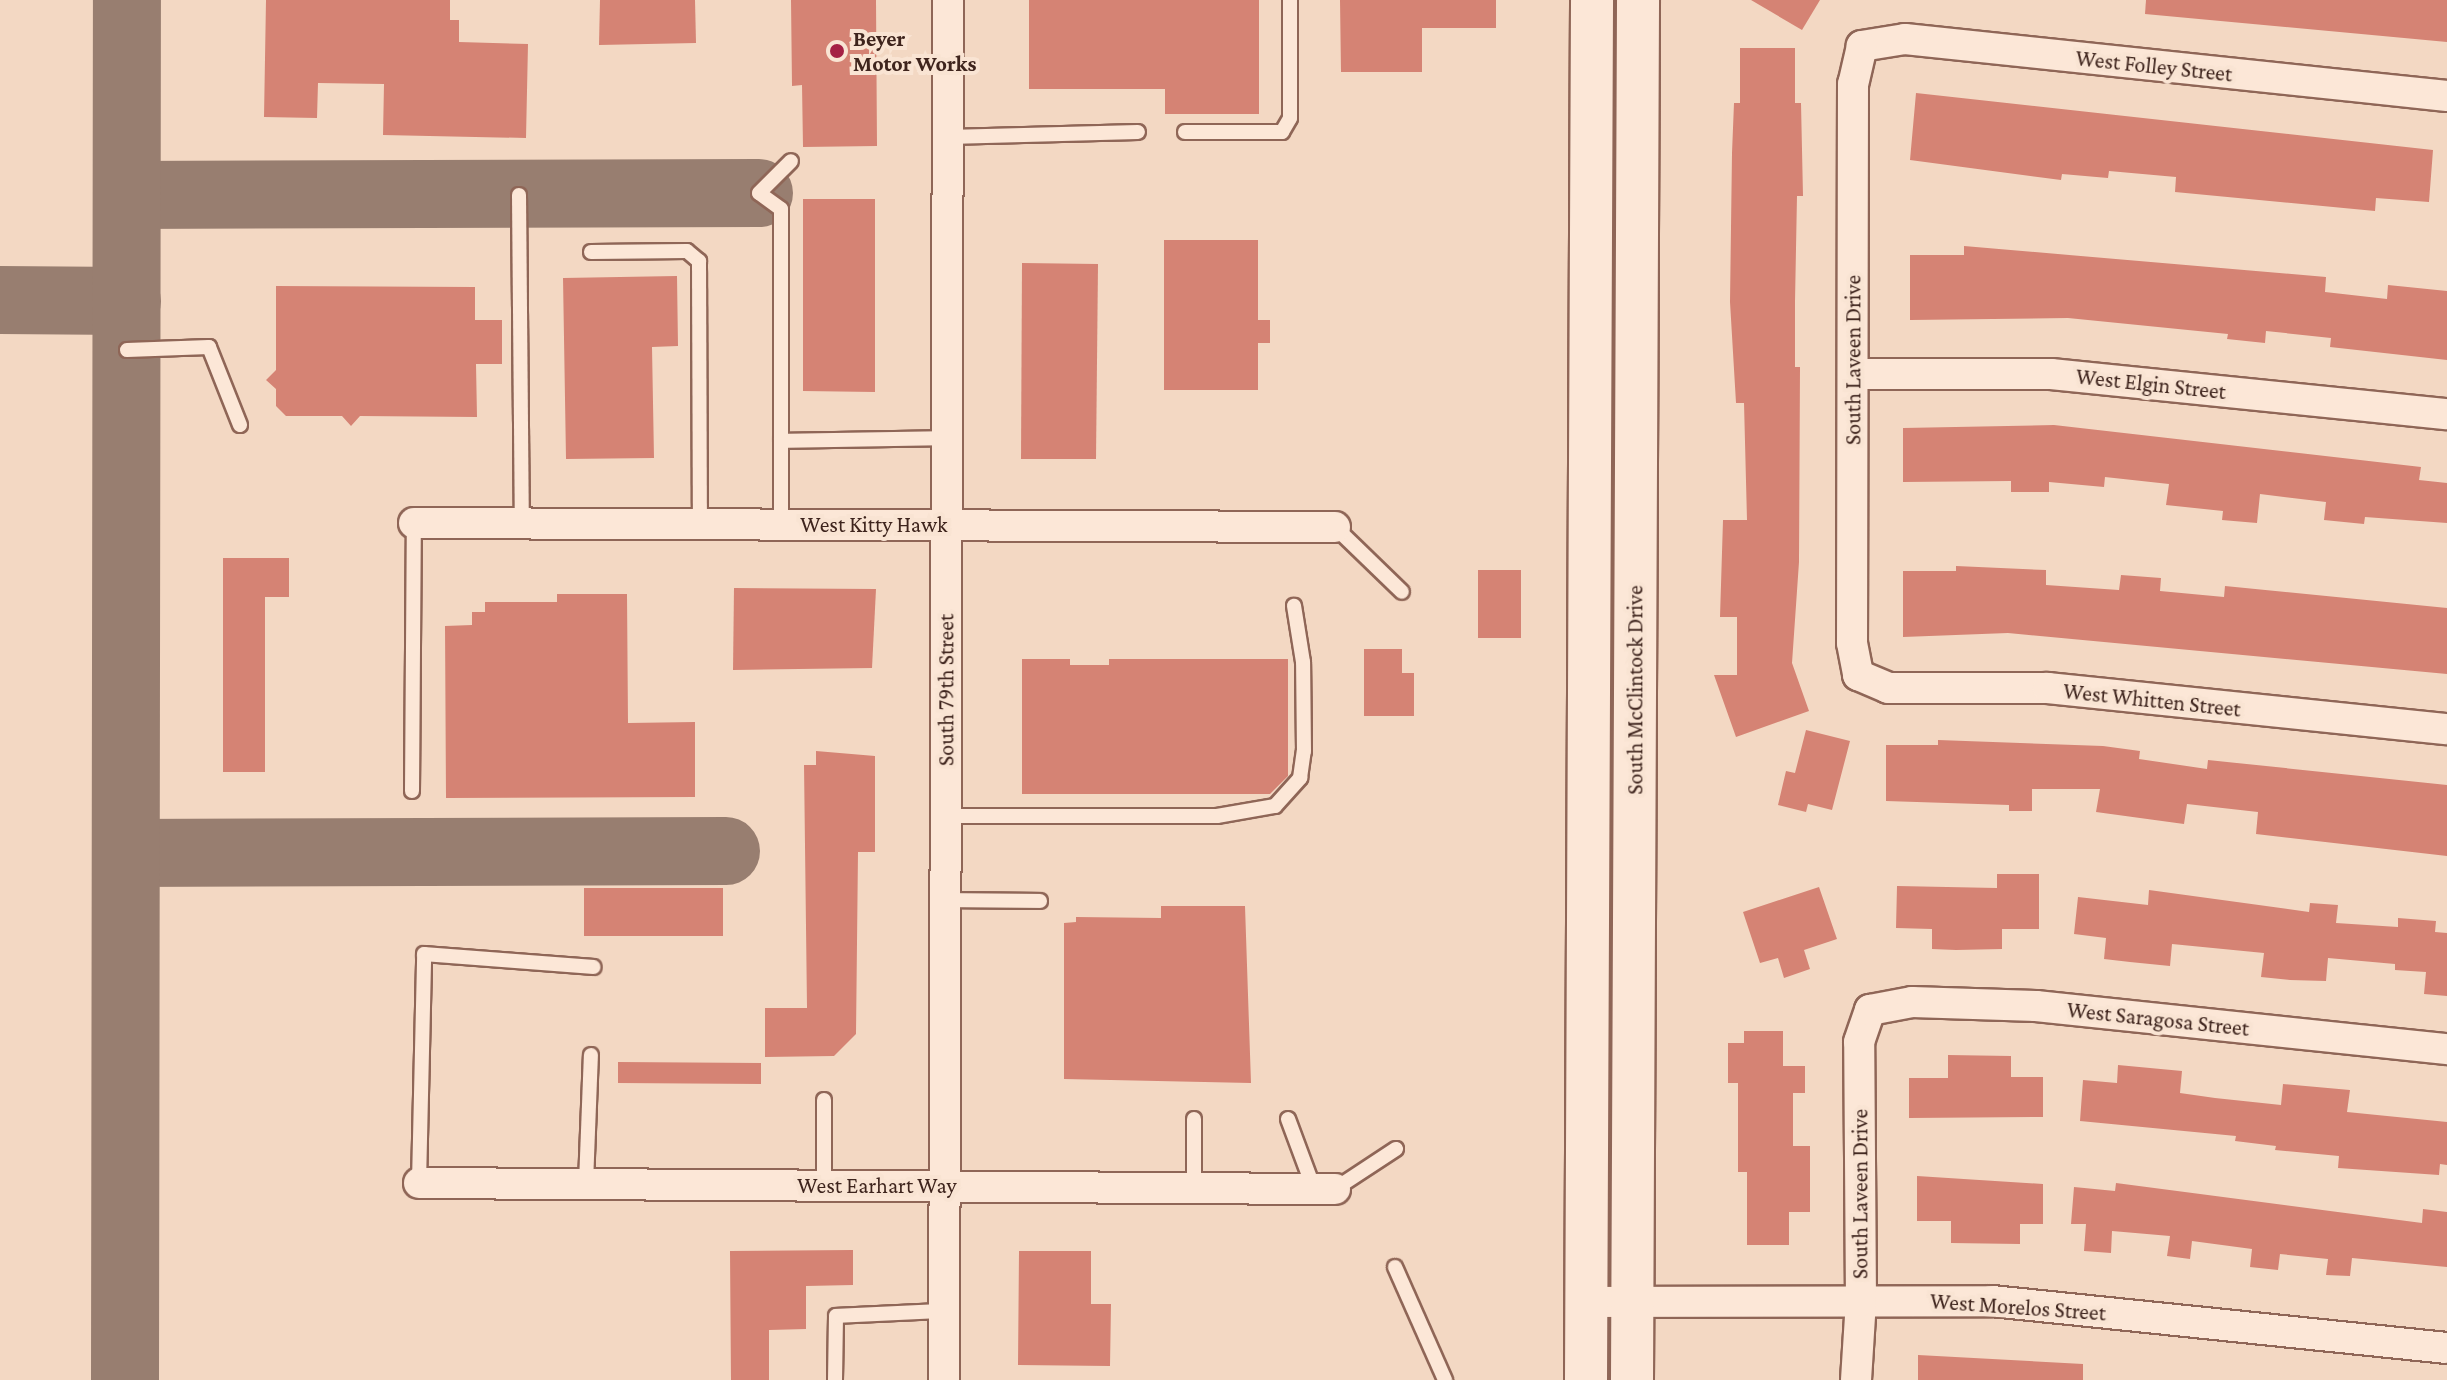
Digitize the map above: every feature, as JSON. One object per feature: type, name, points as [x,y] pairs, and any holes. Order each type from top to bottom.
[{"type":"main road","name":"South McClintock Drive","points":[[1586,1380],[1592,0]]},
{"type":"main road","name":"South McClintock Drive","points":[[1632,1380],[1638,0]]},
{"type":"street","name":"South 79th Street","points":[[944,1380],[948,0]]},
{"type":"street","name":"West Folley Street","points":[[1862,46],[1905,39],[2447,96]]},
{"type":"street","name":"South Laveen Drive","points":[[1858,675],[1852,643],[1853,84],[1862,46]]},
{"type":"street","name":"West Elgin Street","points":[[1853,374],[2051,374],[2447,414]]},
{"type":"street","name":"West Kitty Hawk","points":[[414,523],[1335,527]]},
{"type":"street","name":"West Whitten Street","points":[[1858,675],[1888,688],[2048,688],[2447,729]]},
{"type":"street","name":"West Saragosa Street","points":[[1870,1010],[1912,1002],[2036,1006],[2447,1049]]},
{"type":"street","name":"South Laveen Drive","points":[[1856,1380],[1861,1301],[1859,1042],[1870,1010]]},
{"type":"street","name":"West Earhart Way","points":[[419,1183],[1325,1189]]},
{"type":"street","name":"West Morelos Street","points":[[1586,1302],[1992,1301],[2447,1348]]},
{"type":"lane","points":[[1185,132],[1282,132],[1290,118],[1290,0]]},
{"type":"lane","points":[[948,137],[1138,132]]},
{"type":"lane","points":[[781,525],[781,209],[759,193],[791,161]]},
{"type":"lane","points":[[519,195],[522,524]]},
{"type":"lane","points":[[591,252],[687,251],[699,261],[700,524]]},
{"type":"lane","points":[[127,350],[209,347],[240,425]]},
{"type":"lane","points":[[781,441],[947,438]]},
{"type":"lane","points":[[412,791],[414,523]]},
{"type":"lane","points":[[1335,527],[1402,592]]},
{"type":"lane","points":[[946,816],[1217,816],[1275,806],[1300,778],[1304,751],[1303,662],[1294,606]]},
{"type":"lane","points":[[945,900],[1040,901]]},
{"type":"lane","points":[[419,1183],[424,954],[594,967]]},
{"type":"lane","points":[[586,1183],[591,1055]]},
{"type":"lane","points":[[824,1100],[824,1185]]},
{"type":"lane","points":[[1194,1119],[1194,1188]]},
{"type":"lane","points":[[1288,1119],[1325,1189],[1396,1149]]},
{"type":"lane","points":[[1395,1267],[1445,1380]]},
{"type":"lane","points":[[835,1380],[836,1316],[944,1311]]},
{"type":"building","points":[[266,0],[450,0],[450,20],[459,20],[459,42],[528,44],[526,138],[383,135],[384,84],[318,83],[317,118],[264,117]]},
{"type":"building","points":[[600,0],[695,0],[696,43],[599,45]]},
{"type":"building","points":[[791,0],[876,0],[877,146],[803,147],[802,85],[792,86]]},
{"type":"building","points":[[1029,0],[1259,0],[1259,114],[1165,114],[1165,89],[1029,89]]},
{"type":"building","points":[[1340,0],[1496,0],[1496,28],[1422,28],[1422,72],[1341,72]]},
{"type":"building","points":[[1751,0],[1820,0],[1802,30]]},
{"type":"building","points":[[2146,0],[2447,0],[2447,42],[2145,14]]},
{"type":"building","points":[[1740,48],[1795,48],[1795,103],[1801,103],[1803,196],[1797,196],[1795,302],[1795,367],[1800,367],[1799,562],[1792,663],[1809,711],[1736,737],[1714,675],[1737,675],[1737,617],[1720,617],[1723,520],[1747,520],[1744,403],[1736,403],[1730,302],[1732,153],[1734,103],[1740,103]]},
{"type":"building","points":[[1916,93],[2433,150],[2429,202],[2376,198],[2375,211],[2175,192],[2176,177],[2109,171],[2108,178],[2062,174],[2061,180],[1910,160]]},
{"type":"building","points":[[803,199],[875,199],[875,392],[803,391]]},
{"type":"building","points":[[1164,240],[1258,240],[1258,320],[1270,320],[1270,343],[1258,343],[1258,390],[1164,390]]},
{"type":"building","points":[[1964,246],[2326,277],[2325,292],[2387,299],[2388,285],[2447,291],[2447,360],[2330,347],[2331,338],[2266,331],[2265,343],[2227,339],[2228,334],[2068,318],[1910,320],[1910,255],[1964,255]]},
{"type":"building","points":[[1022,263],[1098,264],[1096,459],[1021,459]]},
{"type":"building","points":[[677,276],[678,346],[652,347],[654,458],[566,459],[563,278]]},
{"type":"building","points":[[276,286],[475,287],[475,320],[502,320],[502,364],[476,364],[477,417],[360,416],[351,426],[342,416],[286,416],[276,406],[276,389],[266,380],[276,370]]},
{"type":"building","points":[[2054,425],[2421,467],[2419,480],[2447,483],[2447,523],[2365,517],[2364,524],[2324,520],[2326,502],[2260,494],[2257,523],[2222,520],[2223,511],[2166,505],[2169,484],[2105,477],[2104,487],[2049,482],[2049,492],[2011,492],[2011,481],[1903,482],[1903,428]]},
{"type":"building","points":[[223,558],[289,558],[289,597],[265,597],[265,772],[223,772]]},
{"type":"building","points":[[1956,566],[2046,570],[2046,585],[2119,590],[2121,575],[2161,578],[2160,591],[2224,597],[2225,586],[2447,608],[2447,674],[2008,633],[1903,637],[1903,571],[1956,571]]},
{"type":"building","points":[[1478,570],[1521,570],[1521,638],[1478,638]]},
{"type":"building","points":[[734,588],[876,589],[872,668],[733,670]]},
{"type":"building","points":[[557,594],[627,594],[628,723],[695,722],[695,797],[446,798],[445,626],[472,625],[472,612],[485,612],[485,602],[557,602]]},
{"type":"building","points":[[1364,649],[1402,649],[1402,673],[1414,673],[1414,716],[1364,716]]},
{"type":"building","points":[[1022,659],[1070,659],[1070,665],[1109,665],[1109,659],[1288,659],[1288,776],[1270,794],[1022,794]]},
{"type":"building","points":[[1806,730],[1850,741],[1832,810],[1808,804],[1806,812],[1778,805],[1786,771],[1795,773]]},
{"type":"building","points":[[1938,740],[2103,746],[2140,751],[2139,759],[2207,769],[2208,760],[2447,785],[2447,856],[2256,834],[2258,812],[2187,804],[2184,824],[2096,812],[2100,789],[2032,789],[2032,811],[2009,811],[2009,805],[1886,801],[1886,745],[1938,745]]},
{"type":"building","points":[[816,751],[875,756],[875,852],[858,852],[856,1034],[834,1056],[765,1057],[765,1008],[807,1008],[804,765],[816,765]]},
{"type":"building","points":[[1997,874],[2039,874],[2039,929],[2002,929],[2002,949],[1956,950],[1932,949],[1932,929],[1896,928],[1897,886],[1997,888]]},
{"type":"building","points":[[1819,887],[1837,939],[1804,950],[1810,969],[1784,978],[1778,958],[1760,963],[1743,912]]},
{"type":"building","points":[[584,888],[723,888],[723,936],[584,936]]},
{"type":"building","points":[[2149,890],[2309,912],[2310,903],[2338,905],[2336,923],[2398,927],[2398,918],[2436,921],[2435,932],[2447,933],[2447,996],[2424,994],[2426,972],[2395,970],[2395,964],[2328,958],[2326,981],[2290,980],[2261,977],[2264,953],[2172,944],[2170,966],[2130,962],[2104,959],[2106,938],[2074,934],[2078,897],[2148,905]]},
{"type":"building","points":[[1161,906],[1245,906],[1251,1083],[1064,1079],[1064,923],[1076,922],[1076,917],[1161,918]]},
{"type":"building","points":[[1744,1031],[1783,1031],[1783,1066],[1805,1066],[1805,1093],[1793,1093],[1793,1146],[1810,1146],[1810,1212],[1789,1212],[1789,1245],[1747,1245],[1747,1172],[1738,1172],[1738,1083],[1728,1083],[1728,1043],[1744,1043]]},
{"type":"building","points":[[1948,1055],[2011,1056],[2011,1077],[2043,1077],[2043,1117],[1909,1118],[1909,1078],[1948,1078]]},
{"type":"building","points":[[618,1062],[761,1063],[761,1084],[618,1083]]},
{"type":"building","points":[[2118,1065],[2182,1071],[2180,1093],[2215,1098],[2281,1105],[2283,1084],[2350,1090],[2347,1112],[2447,1122],[2447,1165],[2440,1164],[2439,1175],[2338,1168],[2339,1156],[2275,1150],[2276,1146],[2235,1141],[2236,1136],[2080,1121],[2083,1080],[2117,1083]]},
{"type":"building","points":[[1917,1176],[2043,1184],[2043,1224],[2020,1224],[2020,1244],[1951,1243],[1951,1221],[1917,1221]]},
{"type":"building","points":[[2116,1183],[2422,1223],[2423,1209],[2447,1212],[2447,1267],[2352,1258],[2350,1276],[2326,1275],[2328,1259],[2280,1254],[2278,1270],[2250,1267],[2252,1249],[2192,1241],[2190,1259],[2167,1256],[2170,1236],[2112,1231],[2111,1253],[2084,1251],[2086,1224],[2071,1224],[2074,1187],[2115,1191]]},
{"type":"building","points":[[853,1250],[853,1285],[806,1286],[806,1329],[769,1330],[769,1380],[731,1380],[730,1251]]},
{"type":"building","points":[[1019,1251],[1091,1251],[1091,1304],[1111,1304],[1110,1366],[1018,1365]]},
{"type":"building","points":[[1918,1355],[2083,1364],[2083,1380],[1918,1380]]},
{"type":"taxiway","points":[[125,1380],[127,0]]},
{"type":"taxiway","points":[[127,195],[759,193]]},
{"type":"taxiway","points":[[0,300],[127,301]]},
{"type":"taxiway","points":[[126,853],[726,851]]},
{"type":"place","name":"Beyer Motor Works","points":[[837,51]]}]
